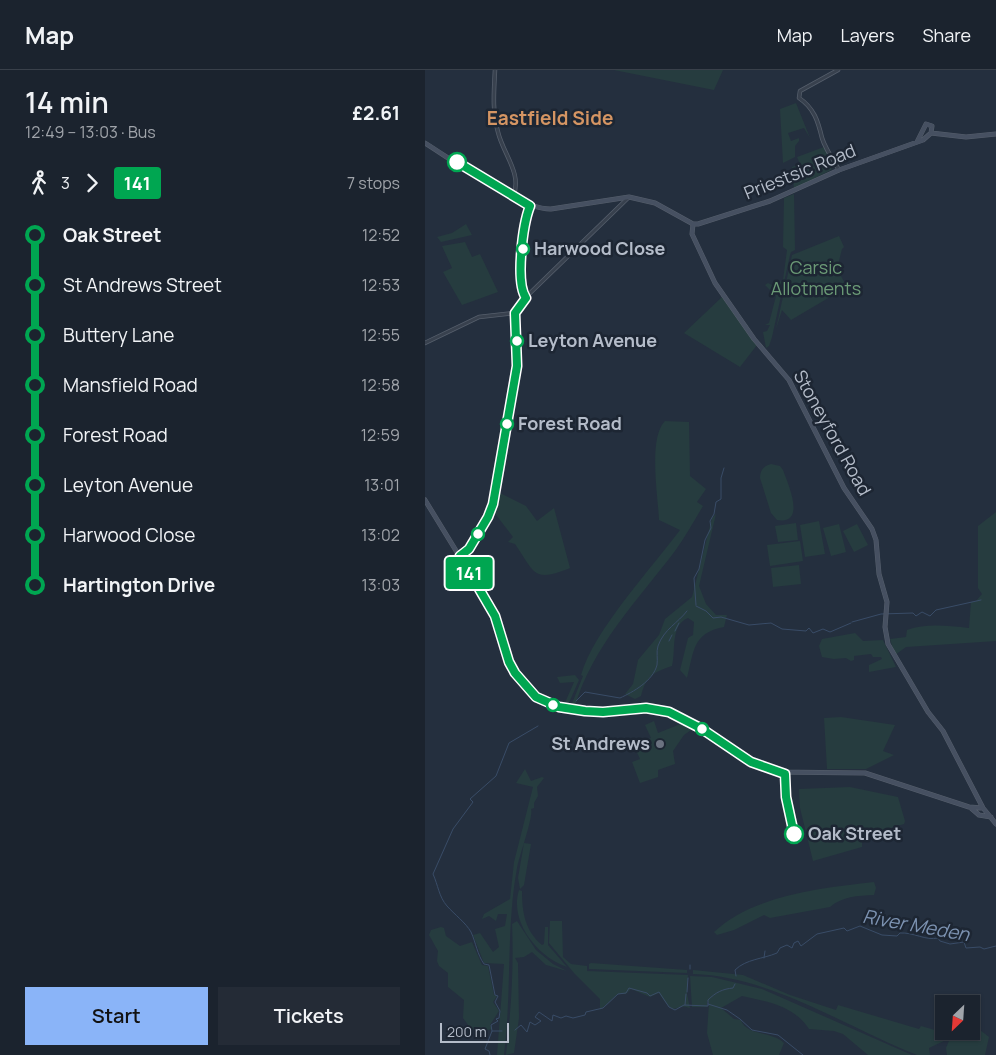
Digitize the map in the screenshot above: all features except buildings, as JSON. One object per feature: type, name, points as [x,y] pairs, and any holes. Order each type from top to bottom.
[{"type":"main road","points":[[916,142],[927,124],[940,133]]},
{"type":"main road","points":[[930,134],[933,128]]},
{"type":"main road","points":[[923,130],[930,134],[940,133],[966,137],[996,134]]},
{"type":"main road","name":"Priestsic Road","points":[[693,224],[770,201],[839,170],[916,142],[930,134]]},
{"type":"main road","points":[[425,143],[530,206],[545,209],[629,197],[655,204],[693,224]]},
{"type":"main road","name":"Stoneyford Road","points":[[693,224],[692,234],[715,284],[754,339],[789,380],[844,488],[872,529],[877,540],[879,572],[887,602],[886,633],[892,653],[938,724],[983,809],[996,824]]},
{"type":"main road","points":[[425,500],[495,616],[509,662],[515,673],[527,689],[550,704],[594,712],[640,708],[662,710],[677,715],[702,729],[751,762],[776,772],[865,773],[969,807],[983,809]]},
{"type":"main road","points":[[969,807],[978,814],[991,818]]},
{"type":"main road","points":[[978,814],[983,809]]},
{"type":"main road","points":[[983,809],[983,816]]},
{"type":"street","points":[[495,70],[497,132],[517,183],[513,197]]},
{"type":"street","points":[[837,70],[800,91],[799,98],[807,103],[815,115],[822,139],[839,170]]},
{"type":"street","points":[[460,556],[469,549],[481,530],[496,494],[518,358],[515,313],[521,304],[629,197]]},
{"type":"street","points":[[425,343],[479,317],[515,313]]},
{"type":"green space","points":[[614,70],[723,70],[714,90]]},
{"type":"green space","points":[[796,103],[810,138],[804,128],[788,133],[791,141],[799,138],[799,141],[795,146],[795,157],[783,163],[780,109]]},
{"type":"green space","points":[[824,147],[833,165],[831,170],[794,189],[792,167],[800,164],[797,157]]},
{"type":"green space","points":[[794,194],[795,250],[790,255],[772,337],[769,346],[766,348],[763,332],[767,331],[770,325],[765,325],[769,323],[776,296],[765,285],[768,283],[778,288],[778,283],[783,280],[787,250],[783,247],[784,198]]},
{"type":"green space","points":[[466,224],[472,235],[441,242],[437,237],[452,233]]},
{"type":"green space","name":"Carsic Allotments","points":[[839,236],[844,247],[837,269],[847,287],[791,320],[782,310],[776,329],[792,255]]},
{"type":"green space","points":[[465,242],[472,257],[480,254],[498,292],[462,305],[443,272],[452,268],[442,246]]},
{"type":"green space","points":[[722,297],[757,345],[740,367],[684,333]]},
{"type":"green space","points":[[665,421],[689,422],[690,476],[706,489],[697,502],[703,506],[675,551],[617,625],[592,665],[582,685],[575,707],[571,706],[583,676],[581,675],[588,657],[598,639],[625,600],[680,530],[659,520],[655,453],[660,429]]},
{"type":"green space","points":[[771,464],[780,466],[783,470],[791,493],[793,510],[791,516],[786,520],[777,520],[771,513],[760,478],[763,469]]},
{"type":"green space","points":[[498,492],[526,506],[537,521],[554,508],[570,568],[549,575],[542,575],[531,568],[515,544],[508,542],[513,537],[493,511]]},
{"type":"green space","points":[[996,512],[996,641],[906,647],[895,655],[890,639],[906,637],[907,630],[930,626],[969,628],[971,602],[976,601],[982,594],[978,588],[978,526]]},
{"type":"green space","points":[[716,514],[699,586],[706,604],[716,615],[727,615],[724,627],[706,634],[700,639],[693,652],[687,678],[680,670],[688,638],[693,635],[694,622],[688,618],[682,621],[676,632],[672,666],[660,670],[648,679],[641,696],[635,699],[625,694],[633,684],[638,660],[659,635],[665,619],[692,597],[712,518]]},
{"type":"green space","points":[[819,521],[825,554],[805,557],[800,525]]},
{"type":"green space","points":[[796,523],[798,540],[778,542],[775,526]]},
{"type":"green space","points":[[839,524],[846,552],[831,556],[823,528]]},
{"type":"green space","points":[[857,524],[868,545],[854,552],[843,531]]},
{"type":"green space","points":[[800,541],[803,561],[770,566],[767,545]]},
{"type":"green space","points":[[799,565],[801,584],[773,587],[771,568]]},
{"type":"green space","points":[[855,633],[863,641],[883,640],[896,667],[869,672],[869,665],[882,659],[881,657],[873,657],[871,654],[854,656],[854,660],[851,661],[846,658],[822,657],[819,646],[822,639]]},
{"type":"green space","points":[[575,675],[579,680],[568,705],[564,705],[574,682],[560,683],[557,677]]},
{"type":"green space","points":[[645,710],[671,716],[681,721],[691,730],[684,735],[673,751],[675,764],[658,770],[658,777],[640,783],[632,762],[640,759],[632,742],[651,738],[645,725],[654,721],[658,733],[683,723],[656,715],[642,713],[627,714],[627,712]]},
{"type":"green space","points":[[841,717],[895,725],[883,751],[894,755],[866,769],[827,769],[824,718]]},
{"type":"green space","points":[[525,769],[531,781],[544,778],[537,787],[538,796],[534,803],[534,808],[531,809],[517,868],[510,930],[504,1055],[497,1055],[504,964],[484,963],[473,935],[480,933],[493,952],[499,947],[495,929],[505,926],[507,914],[498,914],[496,921],[489,916],[482,919],[484,914],[510,899],[514,862],[533,787],[516,783]]},
{"type":"green space","points":[[850,787],[898,797],[905,821],[904,824],[862,837],[862,847],[813,861],[800,808],[799,789]]},
{"type":"green space","points":[[524,843],[531,844],[524,885],[520,889],[518,878]]},
{"type":"green space","points":[[874,882],[876,888],[874,895],[851,897],[830,907],[770,918],[764,915],[734,930],[717,935],[714,932],[730,919],[748,909],[789,895]]},
{"type":"green space","points":[[519,890],[522,891],[524,914],[532,934],[542,945],[544,944],[545,927],[548,927],[548,945],[567,967],[545,955],[528,936],[518,914]]},
{"type":"green space","points":[[517,921],[536,950],[553,964],[567,971],[546,965],[532,952],[524,957],[515,958],[518,963],[519,1018],[514,1053],[506,1055],[512,989],[512,924]]},
{"type":"green space","points":[[550,921],[562,921],[563,957],[571,964],[587,966],[587,971],[688,975],[687,994],[690,1008],[680,1007],[675,1009],[669,1006],[659,993],[650,997],[631,989],[626,994],[618,994],[600,1010],[600,999],[574,973],[549,943]]},
{"type":"green space","points":[[444,928],[446,936],[460,946],[472,942],[482,965],[488,966],[494,995],[497,996],[493,1002],[499,1011],[490,1025],[492,1029],[485,1031],[471,1029],[463,1018],[464,1000],[448,987],[448,973],[439,966],[437,961],[438,951],[429,935],[431,930]]},
{"type":"green space","points":[[589,964],[687,970],[687,973],[589,969]]},
{"type":"green space","points":[[693,970],[743,975],[790,995],[836,1010],[838,1005],[919,1029],[921,1026],[935,1030],[935,1040],[946,1040],[929,1048],[930,1055],[917,1055],[779,993],[722,977],[693,974]]},
{"type":"green space","points":[[690,976],[712,977],[762,989],[912,1055],[868,1055],[843,1034],[834,1031],[809,1029],[796,1015],[780,1006],[742,996],[721,1008],[734,1019],[741,1020],[748,1029],[779,1039],[784,1043],[779,1055],[713,1055],[707,1033],[709,1003],[707,1001],[707,1007],[692,1007]]},
{"type":"green space","points":[[980,1030],[989,1037],[985,1055],[947,1055],[946,1048],[949,1040],[980,1040]]},
{"type":"waterway","points":[[696,605],[694,578],[699,569],[705,540],[711,528],[710,521],[714,514],[716,502],[721,499],[721,478],[724,468]]},
{"type":"waterway","points":[[852,622],[881,614],[913,613],[916,616],[922,612],[930,616],[936,610],[981,600]]},
{"type":"waterway","points":[[696,606],[706,611],[713,618],[721,617],[749,625],[771,623],[782,629],[806,631],[809,628],[813,633],[823,629],[830,632],[851,623]]},
{"type":"waterway","points":[[576,701],[585,692],[620,698],[631,693],[647,681],[655,671],[657,648],[661,640],[667,631],[687,611]]},
{"type":"waterway","points":[[675,631],[679,623]]},
{"type":"waterway","points":[[669,641],[672,635]]},
{"type":"waterway","points":[[492,1031],[491,1025],[498,1021],[496,1019],[499,1018],[500,1011],[495,1002],[498,996],[495,995],[489,965],[484,964],[469,929],[444,902],[433,874],[453,829],[473,802],[470,799],[496,776],[509,743],[538,726]]},
{"type":"waterway","name":"River Meden","points":[[736,976],[735,970],[739,966],[777,953],[780,948],[787,945],[792,948],[794,943],[798,941],[801,946],[817,934],[844,928],[847,931],[860,926],[882,935],[897,936],[900,933],[905,933],[933,939],[938,938],[940,941],[950,944],[964,942],[966,948],[980,947],[984,949],[996,946]]},
{"type":"waterway","name":"River Meden","points":[[764,958],[765,951]]},
{"type":"waterway","points":[[687,992],[688,978]]},
{"type":"waterway","name":"River Meden","points":[[515,1030],[521,1025],[527,1032],[530,1022],[535,1025],[541,1021],[535,1017],[539,1012],[552,1021],[553,1015],[561,1018],[585,1015],[586,1012],[603,1008],[618,994],[626,993],[629,988],[647,993],[650,996],[659,992],[669,1007],[675,1010],[684,1005],[708,1006],[708,1000],[711,997],[720,991],[733,988],[735,984]]},
{"type":"waterway","points":[[685,1005],[686,994]]},
{"type":"waterway","points":[[708,1004],[727,1010],[752,1030],[778,1035],[803,1055]]},
{"type":"waterway","name":"River Meden","points":[[490,1055],[489,1051],[485,1049],[492,1031],[502,1031]]},
{"type":"bus line","name":"141","points":[[457,162],[530,206],[525,221],[521,270],[521,286],[526,298],[515,313],[518,358],[508,410],[496,494],[481,530],[469,549],[460,556],[495,616],[509,662],[527,689],[536,697],[550,704],[585,711],[603,712],[646,708],[669,712],[702,729],[751,762],[766,769],[785,774],[786,797],[794,834]]},
{"type":"place","name":"Harwood Close","points":[[523,249]]},
{"type":"place","name":"Leyton Avenue","points":[[517,341]]},
{"type":"place","name":"Forest Road","points":[[507,424]]},
{"type":"place","name":"St Andrews","points":[[660,744]]},
{"type":"place","name":"Oak Street","points":[[794,834]]},
{"type":"district","name":"Eastfield Side","points":[[550,118]]}]
